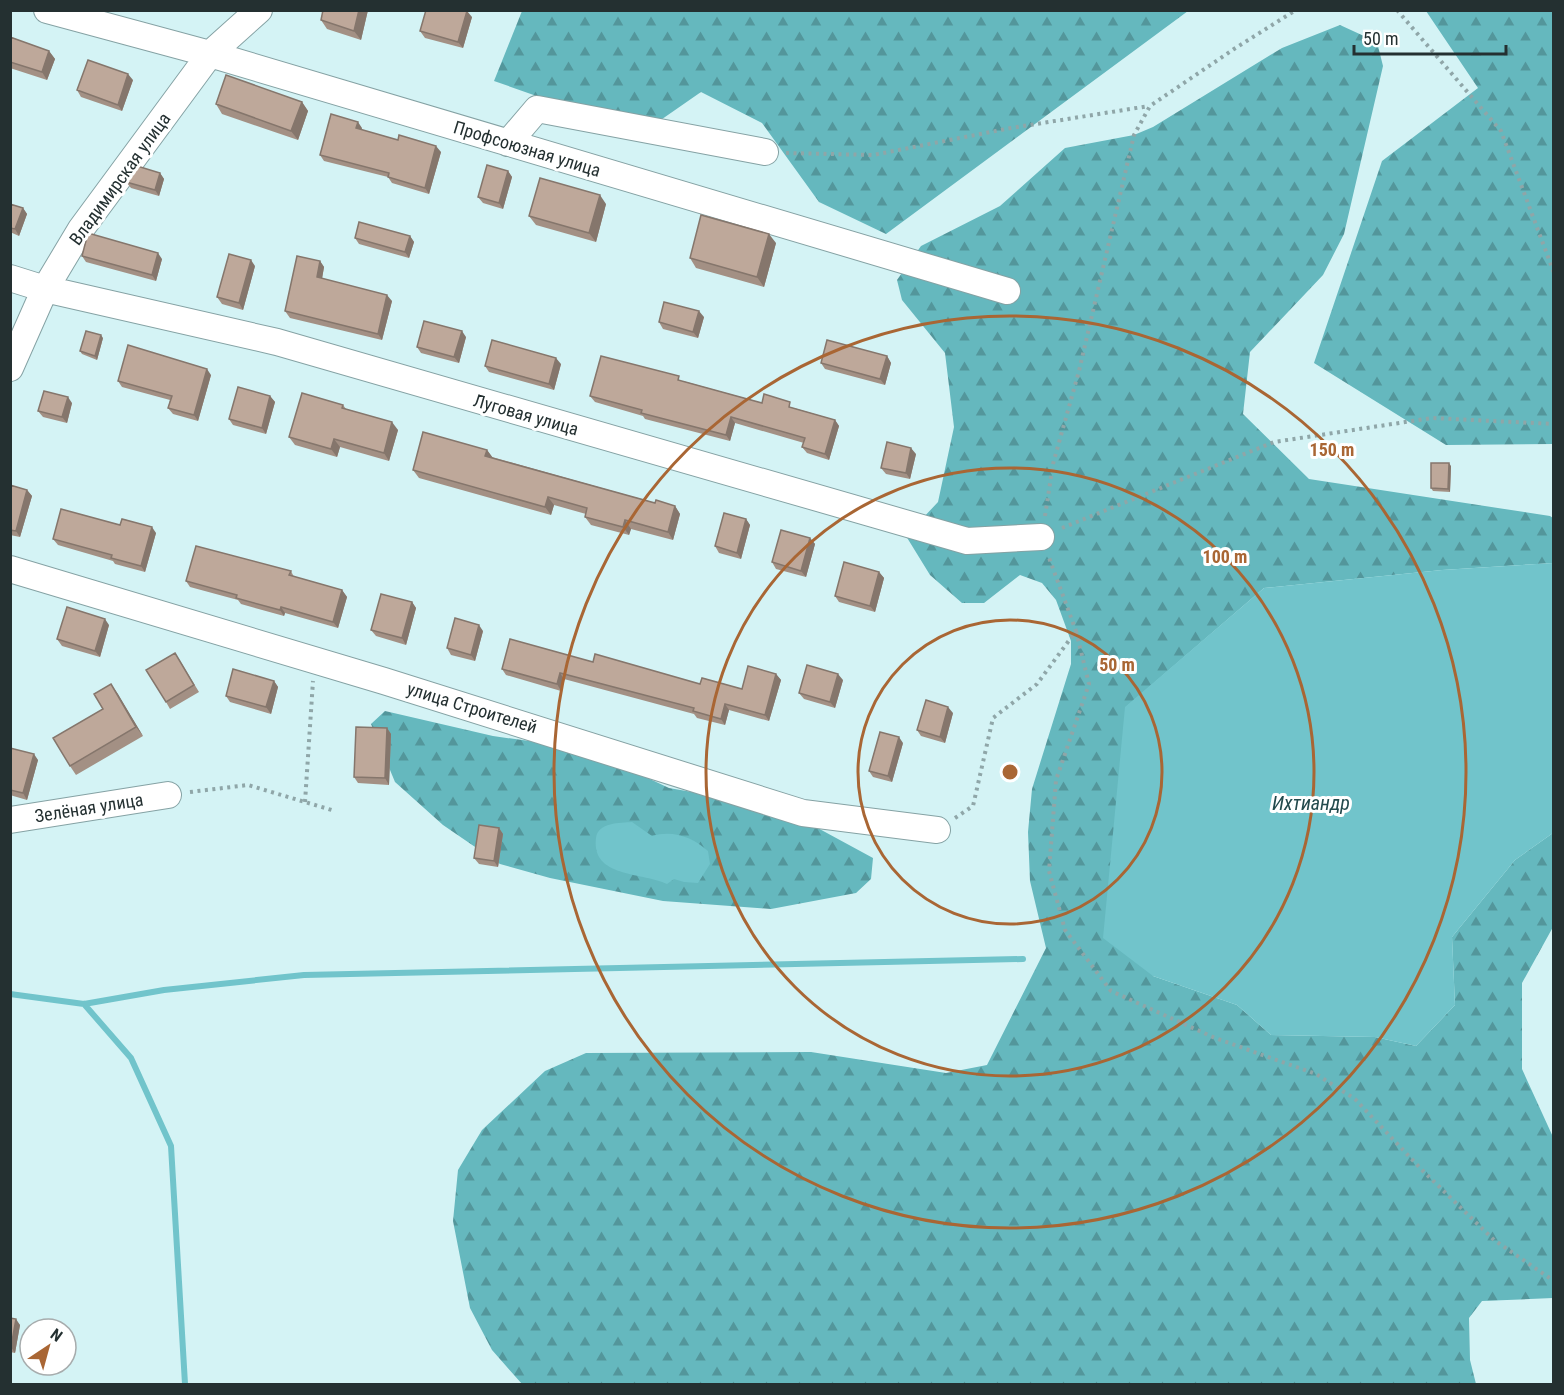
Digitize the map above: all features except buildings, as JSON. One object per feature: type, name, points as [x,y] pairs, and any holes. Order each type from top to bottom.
[{"type":"street","name":"Профсоюзная улица","points":[[47,10],[210,54],[1007,291]]},
{"type":"street","name":"Владимирская улица","points":[[10,368],[45,290],[81,229],[210,54],[259,10]]},
{"type":"street","points":[[508,143],[537,109],[765,152]]},
{"type":"street","name":"Луговая улица","points":[[10,278],[45,290],[277,342],[967,541],[1041,537]]},
{"type":"street","name":"улица Строителей","points":[[10,569],[314,660],[803,813],[937,830]]},
{"type":"street","name":"Зелёная улица","points":[[10,820],[168,795]]},
{"type":"path","points":[[765,152],[873,155],[1011,128],[1150,106],[1296,10]]},
{"type":"path","points":[[1397,10],[1501,130],[1554,273]]},
{"type":"path","points":[[1150,106],[1134,135],[1079,371],[1053,464],[1041,537],[1076,631],[1089,684],[1056,780],[1049,871],[1065,930],[1111,991],[1215,1038],[1316,1074],[1355,1099],[1422,1170],[1494,1240],[1554,1281]]},
{"type":"path","points":[[1041,537],[1274,442],[1432,418],[1554,424]]},
{"type":"path","points":[[937,830],[972,806],[993,718],[1037,684],[1076,631]]},
{"type":"path","points":[[305,802],[314,660]]},
{"type":"path","points":[[168,795],[248,785],[335,810]]},
{"type":"green space","points":[[522,11],[1188,11],[886,234],[819,202],[762,123],[701,92],[642,133],[494,81]]},
{"type":"green space","points":[[1426,11],[1553,11],[1553,444],[1446,445],[1314,363],[1382,161],[1478,88]]},
{"type":"green space","points":[[1340,25],[1377,42],[1383,66],[1344,234],[1323,275],[1250,352],[1243,414],[1309,479],[1550,516],[1553,518],[1553,563],[1442,570],[1264,588],[1126,707],[1153,976],[1237,1005],[1271,1035],[1375,1037],[1416,1046],[1455,1005],[1452,937],[1515,860],[1553,833],[1553,927],[1522,983],[1522,1069],[1553,1137],[1553,1298],[1482,1301],[1469,1318],[1470,1360],[1476,1384],[522,1384],[492,1350],[470,1308],[453,1221],[458,1170],[482,1130],[545,1071],[586,1053],[811,1052],[946,1073],[987,1065],[1046,948],[1030,881],[1028,832],[1032,789],[1071,664],[1071,641],[1056,600],[1042,583],[1020,575],[984,603],[962,603],[930,575],[906,536],[938,502],[954,427],[945,353],[902,300],[897,280],[921,246],[1000,206],[1065,148],[1134,135],[1153,127],[1282,48]]},
{"type":"green space","points":[[385,711],[493,736],[586,749],[669,788],[779,807],[873,858],[871,879],[856,893],[771,909],[663,901],[550,878],[500,864],[443,825],[395,782],[371,724]]},
{"type":"water","name":"Ихтиандр","points":[[1553,563],[1553,833],[1515,860],[1452,937],[1455,1005],[1416,1046],[1375,1037],[1271,1035],[1237,1005],[1153,976],[1103,938],[1125,707],[1264,588],[1442,570]]},
{"type":"water","points":[[632,822],[652,836],[675,834],[695,842],[708,851],[710,864],[698,883],[674,879],[667,884],[621,872],[602,860],[597,851],[596,838],[601,829],[610,824]]},
{"type":"waterway","points":[[10,994],[84,1004],[164,990],[304,975],[1023,959]]},
{"type":"waterway","points":[[84,1004],[131,1058],[171,1146],[185,1384]]}]
